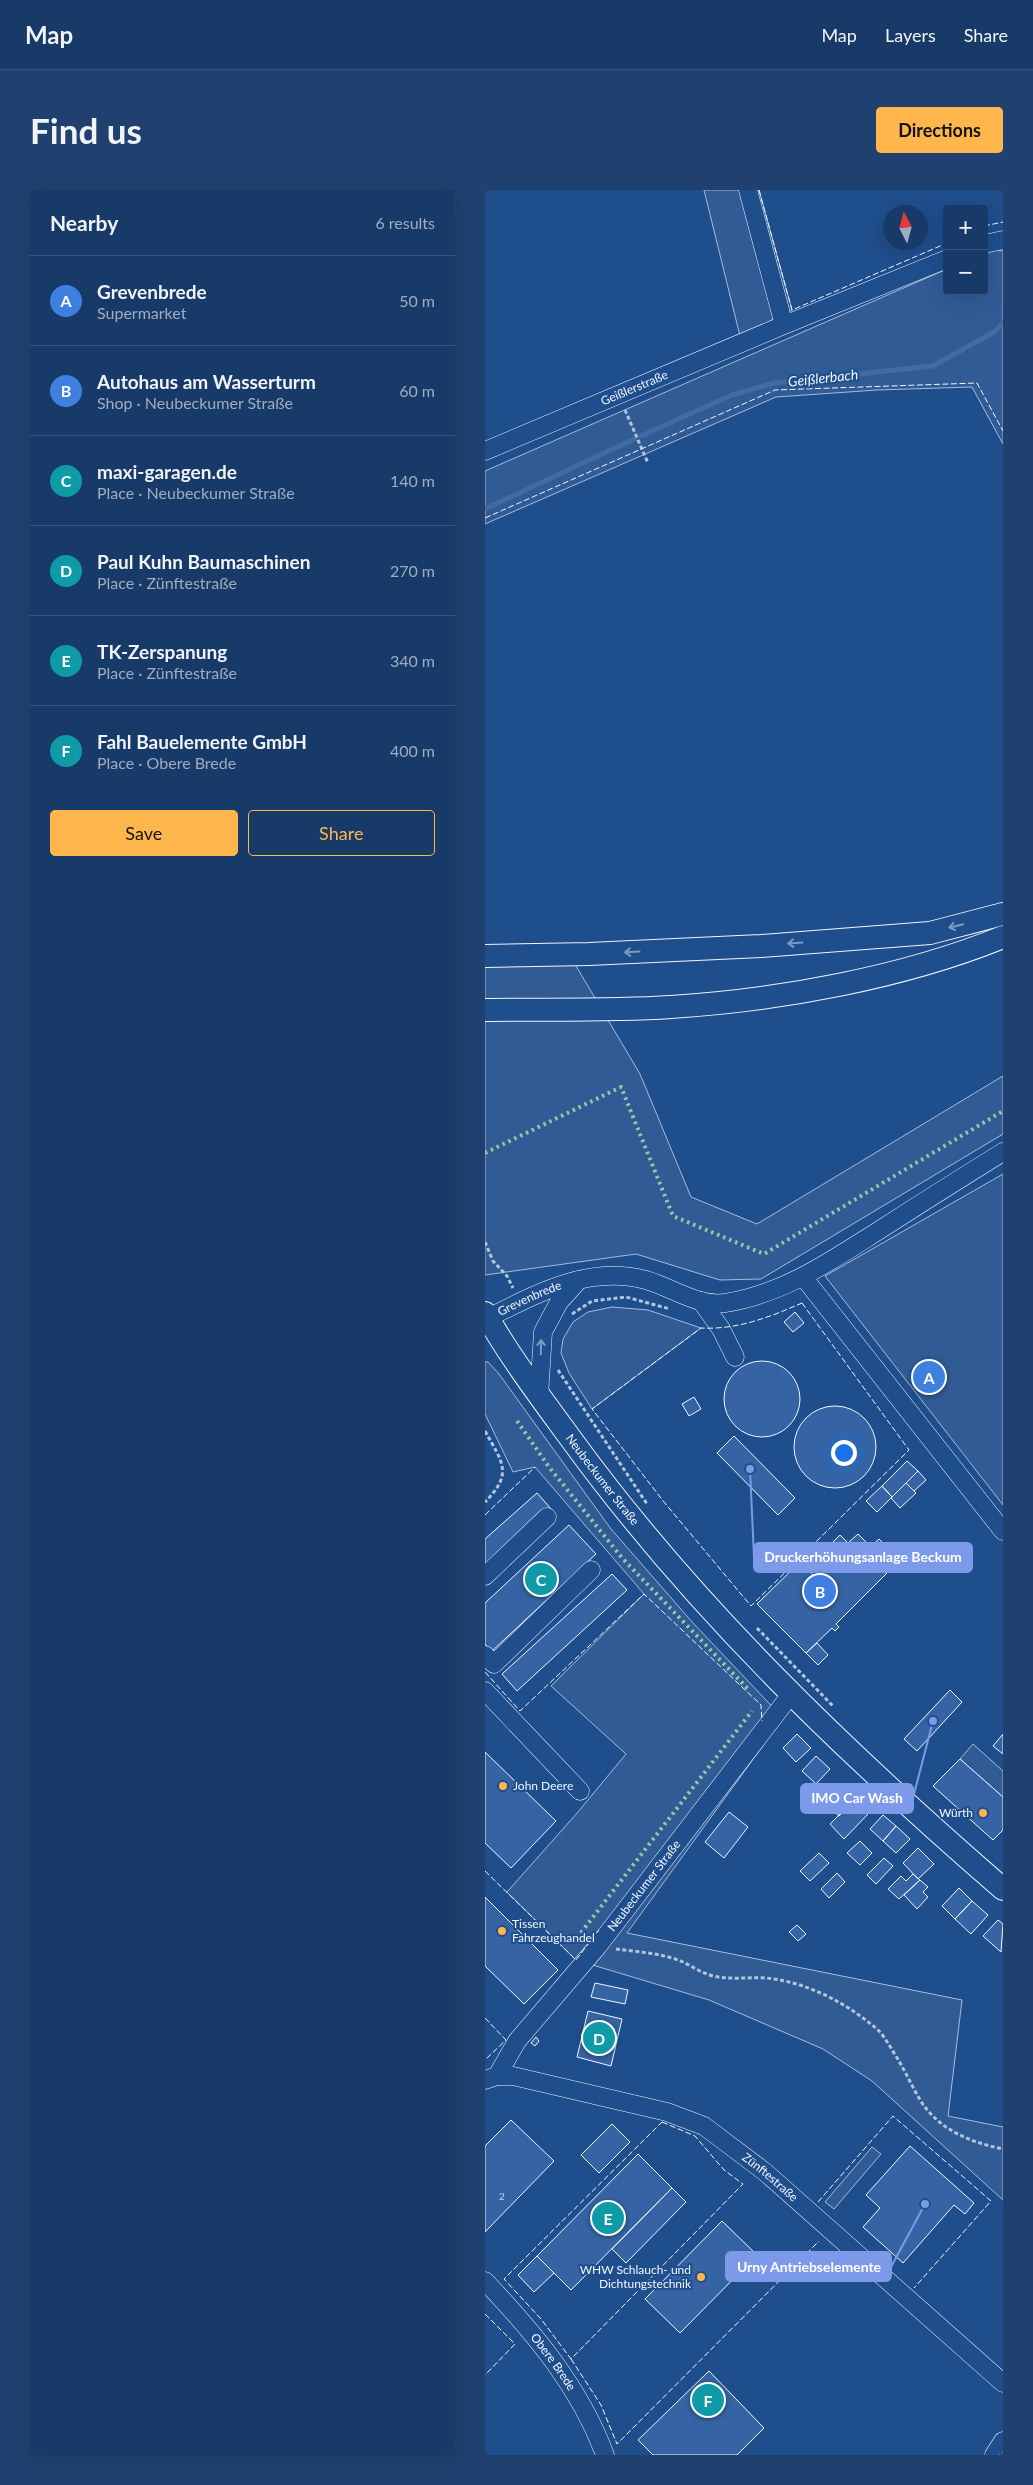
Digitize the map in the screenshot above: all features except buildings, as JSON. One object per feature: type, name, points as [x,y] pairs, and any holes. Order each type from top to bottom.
[{"type":"main road","points":[[485,956],[723,948],[929,933],[1003,914]]},
{"type":"main road","points":[[485,1010],[669,1007],[740,1001],[868,978],[973,949],[1003,937]]},
{"type":"main road","name":"Neubeckumer Straße","points":[[486,1317],[539,1396],[609,1492],[723,1624],[791,1693],[903,1801],[1003,1889]]},
{"type":"street","points":[[748,190],[784,324]]},
{"type":"street","points":[[988,243],[1003,240]]},
{"type":"street","name":"Geißlerstraße","points":[[485,451],[784,324],[943,261]]},
{"type":"street","name":"Grevenbrede","points":[[486,1317],[549,1288],[601,1274],[645,1280],[701,1301],[723,1304],[761,1296],[804,1278],[1003,1152]]},
{"type":"street","points":[[804,1278],[1003,1531]]},
{"type":"street","points":[[539,1396],[543,1332],[559,1302],[579,1280]]},
{"type":"street","points":[[701,1301],[721,1329],[735,1357]]},
{"type":"street","points":[[485,1576],[547,1517]]},
{"type":"street","points":[[485,1655],[494,1664],[591,1570]]},
{"type":"street","points":[[485,1691],[580,1791]]},
{"type":"street","name":"Neubeckumer Straße","points":[[491,2078],[517,2041],[598,1946],[791,1693]]},
{"type":"street","name":"Zünftestraße","points":[[491,2078],[513,2076],[667,2112],[704,2126],[765,2172],[1003,2383]]},
{"type":"street","name":"Obere Brede","points":[[485,2282],[525,2324],[556,2363],[579,2399],[605,2455]]},
{"type":"street","points":[[994,2455],[1003,2442]]},
{"type":"path","points":[[619,395],[648,463]]},
{"type":"path","points":[[558,1367],[559,1374],[651,1509]]},
{"type":"path","points":[[485,1430],[501,1461],[504,1477],[495,1492],[485,1502]]},
{"type":"path","points":[[752,1623],[835,1707]]},
{"type":"path","points":[[598,1946],[649,1953],[682,1962],[696,1970],[713,1976],[732,1979],[769,1979],[789,1983],[810,1988],[842,2004],[879,2031],[909,2077],[920,2099],[944,2128],[977,2144],[1003,2149]]},
{"type":"shaded area","points":[[704,190],[759,190],[792,310],[740,336]]},
{"type":"shaded area","points":[[988,251],[1003,251],[1003,444],[972,387],[877,390],[776,397],[485,524],[485,471],[943,271],[943,295],[988,295]]},
{"type":"shaded area","points":[[569,954],[640,1074],[691,1197],[757,1224],[1003,1076],[1003,1134],[761,1279],[720,1280],[636,1254],[485,1275],[485,965]]},
{"type":"shaded area","points":[[1003,1174],[1003,1505],[825,1276]]},
{"type":"shaded area","points":[[612,1307],[648,1310],[701,1328],[592,1409],[569,1373],[561,1353],[563,1339],[573,1322],[588,1312]]},
{"type":"shaded area","points":[[485,1362],[488,1362],[499,1374],[611,1529],[693,1623],[783,1718],[627,1933],[962,2000],[948,2116],[1003,2127],[1003,2200],[872,2081],[823,2049],[709,2000],[576,1960],[507,1892],[578,1812],[626,1754],[551,1686],[644,1594],[535,1467],[513,1472],[485,1414]]},
{"type":"shaded area","points":[[973,1744],[1003,1771],[1003,1797],[960,1759]]},
{"type":"shaded area","points":[[872,2147],[881,2154],[834,2209],[825,2202]]},
{"type":"waterway","name":"Geißlerbach","points":[[641,436],[732,395],[774,383],[933,366],[994,332],[1003,323]]},
{"type":"waterway","name":"Geißlerbach","points":[[485,509],[634,439]]},
{"type":"hedge","points":[[485,1153],[621,1087],[673,1216],[764,1254],[1003,1111]]},
{"type":"hedge","points":[[517,1421],[549,1467],[623,1559],[749,1690]]},
{"type":"hedge","points":[[573,1943],[752,1711]]},
{"type":"fence","points":[[759,190],[792,310],[943,245]]},
{"type":"fence","points":[[988,225],[1003,222]]},
{"type":"fence","points":[[485,518],[775,390],[977,383],[1003,431]]},
{"type":"fence","points":[[802,1303],[909,1450],[751,1606],[664,1502],[592,1409],[701,1328],[727,1327],[753,1322],[802,1303]]},
{"type":"fence","points":[[485,1515],[535,1467]]},
{"type":"fence","points":[[485,1672],[520,1711],[644,1594],[761,1705],[762,1721]]},
{"type":"fence","points":[[485,1871],[576,1960],[599,1930]]},
{"type":"fence","points":[[485,2018],[506,2040],[485,2060]]},
{"type":"fence","points":[[818,2202],[893,2116],[991,2201],[914,2288]]},
{"type":"fence","points":[[662,2122],[695,2136],[724,2170],[743,2184],[571,2359],[541,2319],[504,2279],[662,2122]]},
{"type":"fence","points":[[571,2359],[601,2405],[617,2444],[819,2241]]},
{"type":"fence","points":[[485,2314],[515,2344],[485,2375]]},
{"type":"place","name":"Grevenbrede","points":[[929,1377]]},
{"type":"place","name":"Druckerhöhungsanlage Beckum","points":[[750,1469]]},
{"type":"place","name":"maxi-garagen.de","points":[[541,1579]]},
{"type":"place","name":"Autohaus am Wasserturm","points":[[820,1591]]},
{"type":"place","name":"IMO Car Wash","points":[[933,1721]]},
{"type":"place","name":"John Deere","points":[[503,1786]]},
{"type":"place","name":"Würth","points":[[983,1813]]},
{"type":"place","name":"Tissen Fahrzeughandel","points":[[502,1931]]},
{"type":"place","name":"Paul Kuhn Baumaschinen","points":[[599,2038]]},
{"type":"place","name":"Urny Antriebselemente","points":[[925,2204]]},
{"type":"place","name":"TK-Zerspanung","points":[[608,2218]]},
{"type":"place","name":"WHW Schlauch- und Dichtungstechnik","points":[[701,2277]]},
{"type":"place","name":"Fahl Bauelemente GmbH","points":[[708,2400]]}]
